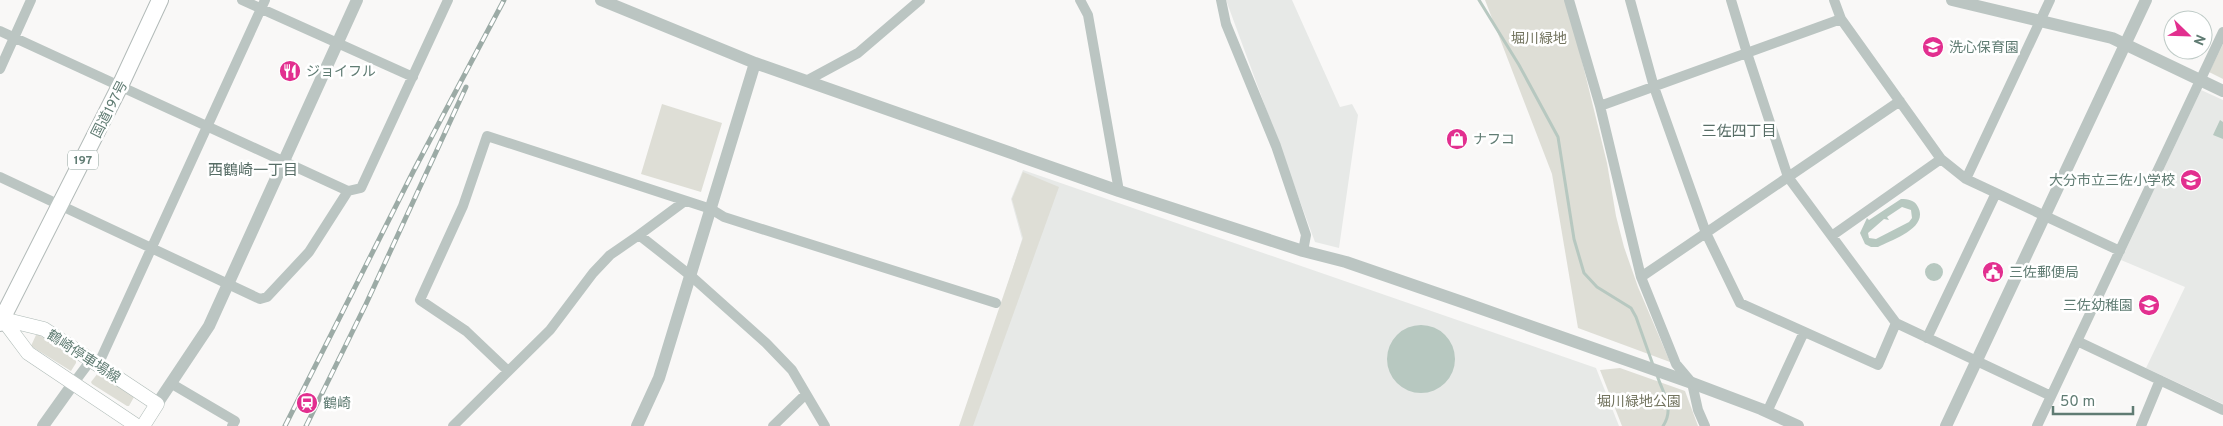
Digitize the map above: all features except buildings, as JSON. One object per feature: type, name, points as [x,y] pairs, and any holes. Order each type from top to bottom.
[{"type":"highway","name":"国道197号","points":[[1,319],[120,86],[160,0]]},
{"type":"main road","name":"鶴崎停車場線","points":[[1,319],[44,330],[158,404]]},
{"type":"main road","name":"鶴崎停車場線","points":[[1,319],[28,353],[137,426]]},
{"type":"main road","points":[[143,426],[158,404]]},
{"type":"street","points":[[0,69],[31,0]]},
{"type":"street","points":[[242,0],[263,4],[338,43],[413,77]]},
{"type":"street","points":[[158,404],[209,326],[357,0]]},
{"type":"street","points":[[0,31],[348,191],[361,188],[448,0]]},
{"type":"street","points":[[601,0],[755,63],[808,80],[1119,191],[1303,251],[1346,262],[1692,383],[1798,426]]},
{"type":"street","points":[[808,80],[858,53],[920,0]]},
{"type":"street","points":[[1080,0],[1088,15],[1119,191]]},
{"type":"street","points":[[1221,0],[1226,24],[1276,146],[1306,234],[1303,251]]},
{"type":"street","points":[[1570,0],[1600,106],[1641,277],[1676,364],[1692,383],[1698,410],[1705,426]]},
{"type":"street","points":[[1630,0],[1654,87],[1706,233],[1740,303],[1878,365],[1896,323]]},
{"type":"street","points":[[1731,0],[1788,177],[1896,323],[2051,396]]},
{"type":"street","points":[[1834,0],[1841,19],[1941,159],[1966,179],[2120,251]]},
{"type":"street","points":[[1952,0],[2112,38],[2223,91]]},
{"type":"street","points":[[1966,179],[2050,0]]},
{"type":"street","points":[[1946,426],[2146,0]]},
{"type":"street","points":[[43,426],[73,384],[94,363],[152,248],[263,4]]},
{"type":"street","points":[[1600,106],[1841,19]]},
{"type":"street","points":[[2037,426],[2223,32]]},
{"type":"street","points":[[637,426],[660,378],[755,63]]},
{"type":"street","points":[[1641,277],[1900,101]]},
{"type":"street","points":[[508,371],[466,331],[420,300],[463,206],[487,136],[711,209],[724,217],[996,303]]},
{"type":"street","points":[[1833,236],[1941,159]]},
{"type":"street","points":[[0,177],[260,299],[268,297],[309,252],[348,191]]},
{"type":"street","points":[[1927,338],[1996,193]]},
{"type":"street","points":[[453,426],[550,330],[592,273],[604,261],[685,201]]},
{"type":"street","points":[[639,235],[691,276],[766,342],[792,370],[825,426]]},
{"type":"street","points":[[1767,412],[1804,332]]},
{"type":"street","points":[[2077,341],[2223,410]]},
{"type":"street","points":[[2141,426],[2160,380]]},
{"type":"street","points":[[172,384],[235,421],[232,426]]},
{"type":"street","points":[[772,426],[806,394]]},
{"type":"shaded area","points":[[1226,0],[1292,0],[1340,107],[1352,104],[1358,115],[1339,248],[1315,242]]},
{"type":"shaded area","name":"大分市立三佐小学校","points":[[2201,90],[2223,100],[2223,404],[2146,368],[2185,287],[2121,260]]},
{"type":"shaded area","points":[[2220,120],[2223,122],[2223,139],[2213,135]]},
{"type":"shaded area","points":[[1023,170],[1596,368],[1619,426],[964,426],[1022,239],[1011,199]]},
{"type":"shaded area","points":[[1901,199],[1913,201],[1918,207],[1920,214],[1914,227],[1900,237],[1878,247],[1871,247],[1865,244],[1860,233],[1867,218],[1869,220]],"holes":[[[1902,207],[1911,210],[1912,218],[1909,222],[1876,239],[1869,238],[1868,233],[1884,219],[1889,220],[1887,217]]]},
{"type":"shaded area","points":[[1934,263],[1940,266],[1943,272],[1940,278],[1934,281],[1928,278],[1925,272],[1928,266]]},
{"type":"shaded area","points":[[1421,325],[1434,328],[1445,335],[1452,346],[1455,359],[1452,372],[1445,383],[1434,390],[1421,393],[1408,390],[1397,383],[1390,372],[1387,359],[1390,346],[1397,335],[1408,328]]},
{"type":"green space","name":"堀川緑地","points":[[1485,0],[1567,0],[1607,163],[1616,216],[1624,247],[1638,287],[1670,362],[1578,328],[1552,174]]},
{"type":"green space","points":[[2223,44],[2223,79],[2209,72]]},
{"type":"green space","points":[[662,104],[722,123],[701,192],[641,174]]},
{"type":"green space","points":[[1023,172],[1059,187],[973,426],[959,426],[1023,238],[1012,199]]},
{"type":"green space","points":[[36,335],[39,335],[76,359],[76,363],[71,371],[31,346]]},
{"type":"green space","name":"堀川緑地公園","points":[[1620,368],[1685,391],[1698,426],[1622,426],[1600,370]]},
{"type":"green space","points":[[98,373],[134,397],[129,406],[92,384],[91,382]]},
{"type":"waterway","points":[[1479,0],[1519,65],[1558,137],[1574,239],[1584,273],[1597,287],[1631,308],[1653,365]]},
{"type":"waterway","points":[[1657,375],[1668,407],[1668,413],[1663,426]]},
{"type":"railway","points":[[285,426],[413,172],[504,0]]},
{"type":"railway","points":[[306,426],[366,304],[466,87]]},
{"type":"place","name":"洗心保育園","points":[[1933,47]]},
{"type":"place","name":"ジョイフル","points":[[290,71]]},
{"type":"place","name":"ナフコ","points":[[1457,139]]},
{"type":"place","name":"大分市立三佐小学校","points":[[2191,180]]},
{"type":"place","name":"三佐郵便局","points":[[1993,272]]},
{"type":"place","name":"三佐幼稚園","points":[[2149,305]]},
{"type":"place","name":"鶴崎","points":[[307,403]]},
{"type":"district","name":"三佐四丁目","points":[[1739,131]]},
{"type":"district","name":"西鶴崎一丁目","points":[[253,170]]}]
